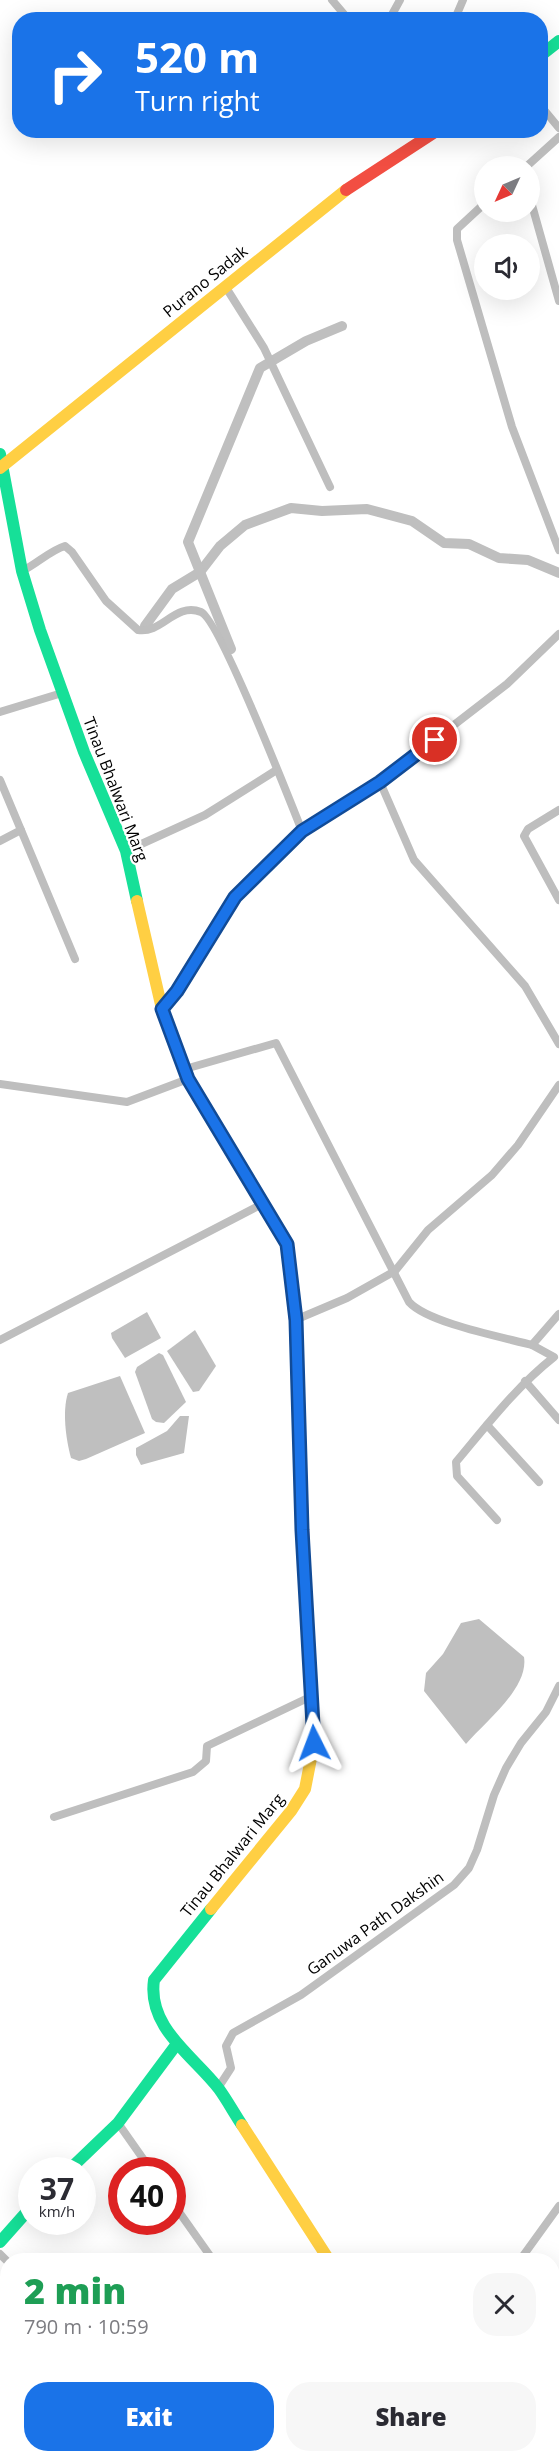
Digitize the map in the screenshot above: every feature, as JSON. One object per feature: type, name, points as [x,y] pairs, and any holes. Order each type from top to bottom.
[{"type":"street","points":[[332,0],[342,12]]},
{"type":"street","points":[[548,115],[559,128]]},
{"type":"street","points":[[538,156],[559,137]]},
{"type":"street","name":"Purano Sadak","points":[[1,462],[362,177],[425,138]]},
{"type":"street","points":[[474,214],[458,229],[457,240],[512,427],[559,550]]},
{"type":"street","points":[[537,222],[559,301]]},
{"type":"street","points":[[225,285],[264,348],[330,487]]},
{"type":"street","name":"Tinau Bhalwari Marg","points":[[1,462],[22,571],[62,693],[126,851],[162,1009],[187,1074],[287,1244],[296,1320],[302,1530],[314,1743],[305,1789],[253,1860],[154,1980],[152,1994],[155,2006],[176,2045],[218,2088],[324,2253]]},
{"type":"street","points":[[22,571],[35,565],[55,549],[64,546],[72,552],[106,602],[138,630],[151,630],[180,611],[193,610],[205,614],[212,622],[241,682],[275,771],[302,831]]},
{"type":"street","points":[[162,1009],[177,991],[235,897],[302,831],[380,782],[507,684],[559,634]]},
{"type":"street","points":[[0,712],[62,693]]},
{"type":"street","points":[[126,851],[205,815],[275,771]]},
{"type":"street","points":[[0,780],[75,959]]},
{"type":"street","points":[[380,782],[414,861],[525,986],[559,1044]]},
{"type":"street","points":[[559,810],[528,829],[524,836],[559,900]]},
{"type":"street","points":[[0,841],[21,830]]},
{"type":"street","points":[[0,1084],[127,1102],[187,1074],[276,1043],[416,1308],[433,1317],[532,1345],[556,1355],[525,1381],[456,1462],[455,1472],[497,1520]]},
{"type":"street","points":[[296,1320],[347,1298],[395,1271],[428,1230],[492,1175],[518,1145],[559,1085]]},
{"type":"street","points":[[0,1341],[264,1203]]},
{"type":"street","points":[[532,1345],[559,1314]]},
{"type":"street","points":[[525,1381],[559,1420]]},
{"type":"street","points":[[487,1425],[538,1482]]},
{"type":"street","name":"Ganuwa Path Dakshin","points":[[218,2088],[231,2068],[226,2046],[233,2033],[320,1983],[363,1948],[454,1885],[469,1868],[507,1768],[521,1743],[546,1712],[559,1686]]},
{"type":"street","points":[[54,1817],[194,1772],[206,1761],[207,1746],[312,1696]]},
{"type":"street","points":[[83,2157],[118,2123],[176,2045]]},
{"type":"street","points":[[118,2123],[142,2157]]},
{"type":"street","points":[[525,2253],[559,2206]]},
{"type":"street","points":[[0,2242],[18,2222]]},
{"type":"street","points":[[186,2222],[208,2253]]},
{"type":"shaded area","points":[[147,1312],[161,1338],[125,1358],[111,1333]]},
{"type":"shaded area","points":[[195,1330],[216,1366],[199,1391],[193,1392],[167,1351]]},
{"type":"shaded area","points":[[159,1353],[163,1355],[186,1402],[164,1423],[152,1419],[135,1372],[137,1367]]},
{"type":"shaded area","points":[[120,1376],[145,1433],[86,1459],[79,1461],[71,1458],[65,1426],[68,1393]]},
{"type":"shaded area","points":[[180,1416],[189,1416],[184,1453],[141,1465],[136,1455],[136,1448],[167,1431]]},
{"type":"shaded area","points":[[479,1619],[524,1657],[524,1669],[520,1681],[504,1704],[466,1744],[424,1691],[426,1673],[443,1654],[461,1623]]},
{"type":"waterway","points":[[231,649],[188,542],[260,368],[306,341],[342,326]]},
{"type":"waterway","points":[[145,626],[172,589],[200,572],[220,546],[245,525],[291,508],[322,511],[367,509],[412,521],[444,543],[469,544],[499,558],[528,560],[559,573]]},
{"type":"traffic: fast","points":[[548,50],[559,41]]},
{"type":"traffic: fast","points":[[0,454],[22,571],[40,630],[84,752],[126,851],[137,901]]},
{"type":"traffic: fast","points":[[211,1909],[154,1980],[154,1997],[165,2027],[219,2089],[242,2125]]},
{"type":"traffic: fast","points":[[83,2157],[118,2123],[176,2045]]},
{"type":"traffic: fast","points":[[0,2242],[18,2222]]},
{"type":"traffic: slow","points":[[0,468],[346,190]]},
{"type":"traffic: slow","points":[[137,901],[162,1009],[188,1079],[226,1143]]},
{"type":"traffic: slow","points":[[211,1909],[291,1811],[305,1789],[314,1743],[305,1580]]},
{"type":"traffic: slow","points":[[242,2125],[324,2253]]},
{"type":"traffic: jam","points":[[346,190],[426,138]]},
{"type":"traffic: jam","points":[[226,1143],[287,1244],[295,1320],[305,1580]]},
{"type":"route","points":[[314,1743],[297,1414],[296,1320],[287,1244],[188,1079],[162,1009],[177,991],[235,897],[302,831],[380,782],[435,740]]}]
